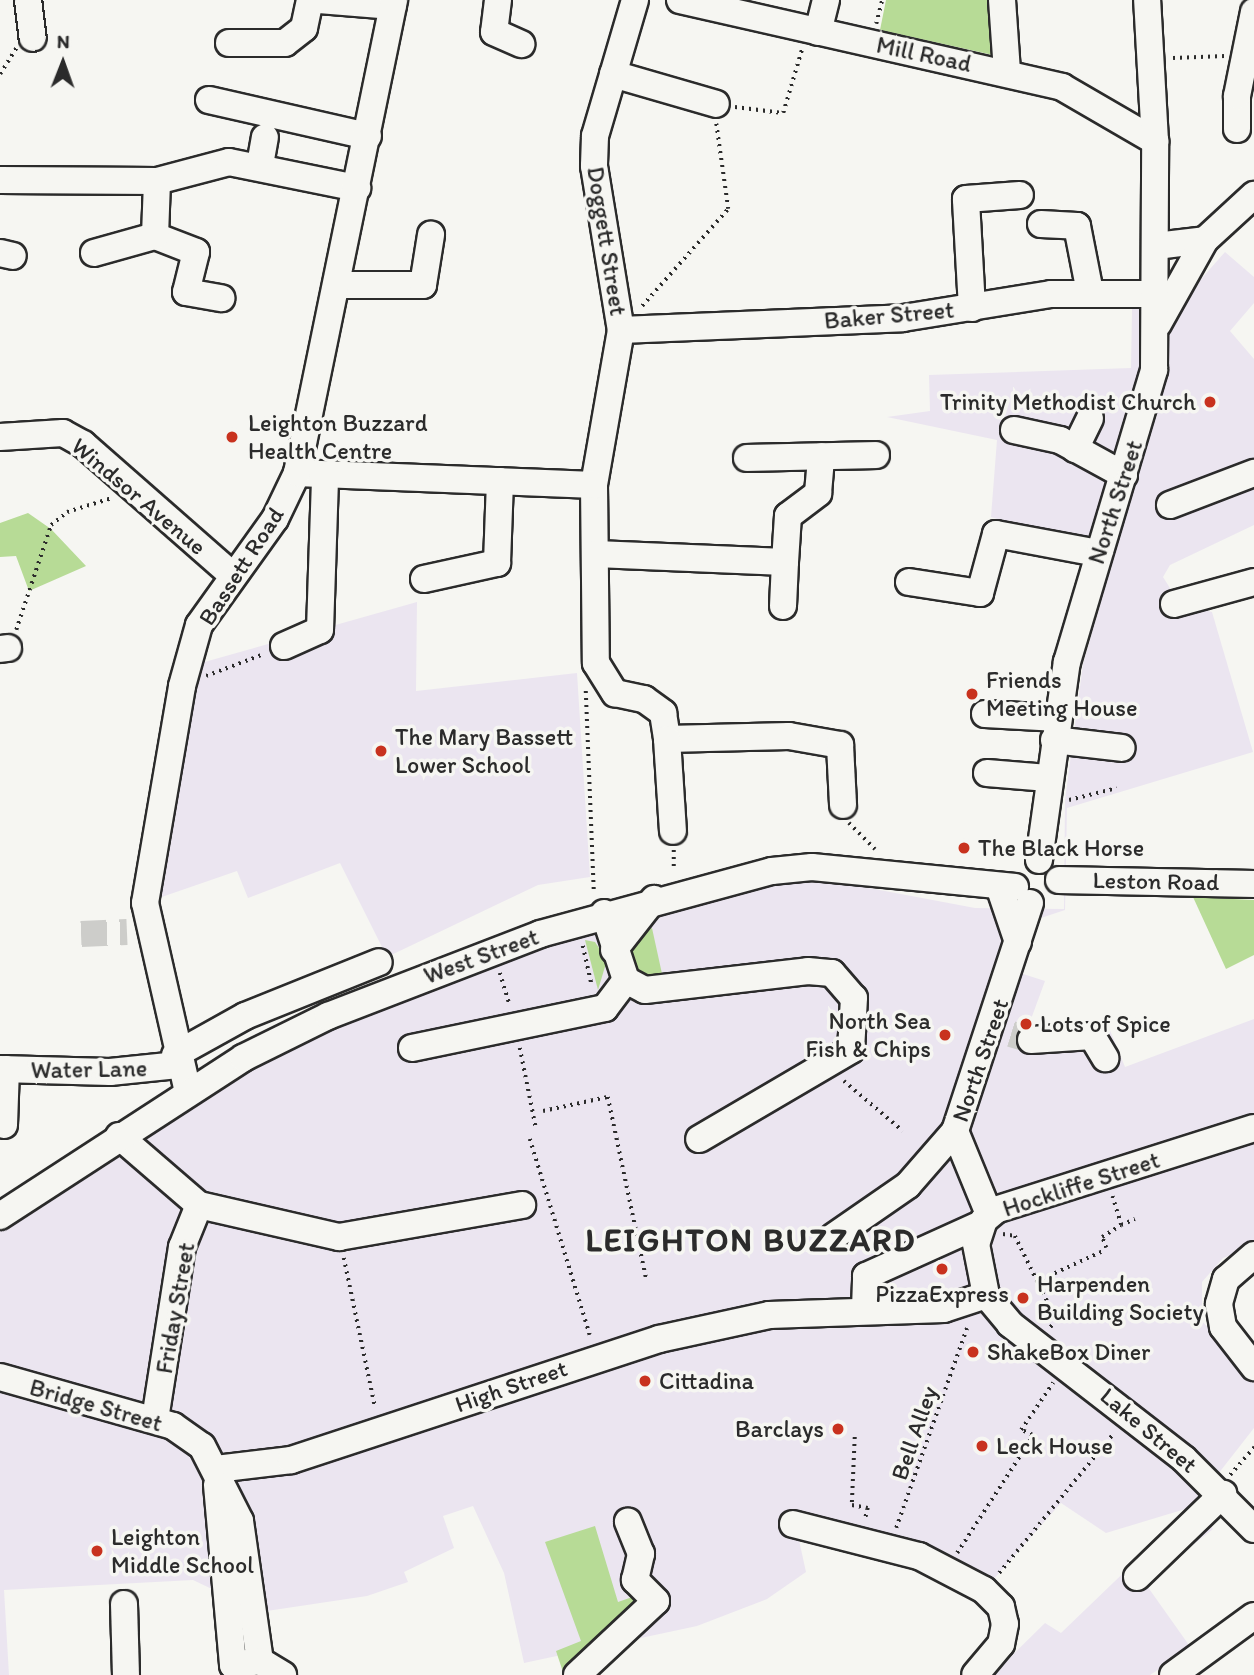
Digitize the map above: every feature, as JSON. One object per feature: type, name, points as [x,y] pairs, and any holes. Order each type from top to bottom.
[{"type":"street","points":[[28,0],[33,38]]},
{"type":"street","points":[[229,43],[285,43],[304,28],[310,0]]},
{"type":"street","points":[[319,0],[393,3]]},
{"type":"street","points":[[498,0],[494,32],[522,44]]},
{"type":"street","name":"Doggett Street","points":[[599,671],[594,485],[621,330],[594,166],[595,136],[635,0]]},
{"type":"street","name":"Mill Road","points":[[684,0],[813,31],[1007,71],[1062,87],[1156,141]]},
{"type":"street","points":[[813,31],[826,0]]},
{"type":"street","points":[[1002,0],[1007,71]]},
{"type":"street","name":"North Street","points":[[1039,860],[1056,729],[1106,539],[1150,389],[1158,324],[1156,141],[1147,0]]},
{"type":"street","name":"Bassett Road","points":[[188,1092],[137,930],[145,903],[181,686],[199,625],[230,574],[275,519],[297,472],[338,285],[393,3]]},
{"type":"street","points":[[1237,128],[1254,12]]},
{"type":"street","points":[[613,74],[716,104]]},
{"type":"street","points":[[209,100],[368,136]]},
{"type":"street","points":[[260,165],[265,136]]},
{"type":"street","points":[[0,180],[156,181],[229,162],[260,165],[357,188]]},
{"type":"street","points":[[155,236],[156,181]]},
{"type":"street","points":[[972,308],[966,199],[1020,195]]},
{"type":"street","points":[[1158,324],[1205,240],[1254,195]]},
{"type":"street","points":[[1041,224],[1077,226],[1090,292]]},
{"type":"street","points":[[338,285],[422,285],[431,235]]},
{"type":"street","points":[[94,253],[155,236],[196,251],[186,292],[220,298]]},
{"type":"street","points":[[1156,246],[1205,240]]},
{"type":"street","name":"Baker Street","points":[[621,330],[903,318],[1090,292],[1156,294]]},
{"type":"street","points":[[1075,449],[1090,418]]},
{"type":"street","points":[[1014,430],[1075,449],[1124,475]]},
{"type":"street","name":"Windsor Avenue","points":[[0,437],[63,433],[83,444],[132,492],[230,574]]},
{"type":"street","points":[[747,458],[876,454]]},
{"type":"street","points":[[783,606],[788,516],[818,493],[821,456]]},
{"type":"street","points":[[297,472],[325,477],[594,485]]},
{"type":"street","points":[[1170,505],[1254,473]]},
{"type":"street","points":[[284,646],[320,630],[325,477]]},
{"type":"street","points":[[424,579],[497,563],[500,481]]},
{"type":"street","points":[[909,582],[980,593],[996,534],[1106,539]]},
{"type":"street","points":[[596,554],[785,562]]},
{"type":"street","points":[[1174,604],[1254,582]]},
{"type":"street","points":[[599,671],[615,692],[644,699],[663,713],[673,831]]},
{"type":"street","points":[[985,713],[1122,748]]},
{"type":"street","points":[[667,739],[789,736],[840,745],[844,805]]},
{"type":"street","points":[[987,773],[1048,778]]},
{"type":"street","points":[[1015,892],[1051,900],[1059,880],[1050,864],[1039,860],[1020,868],[1015,892],[1018,942]]},
{"type":"street","name":"West Street","points":[[0,1216],[188,1092],[328,1016],[599,904],[654,898],[738,875],[811,867],[1015,892]]},
{"type":"street","name":"Leston Road","points":[[1059,880],[1254,884]]},
{"type":"street","name":"North Street","points":[[984,1219],[976,1183],[955,1131],[1011,1034],[1018,942],[1015,892]]},
{"type":"street","points":[[614,950],[654,898]]},
{"type":"street","points":[[599,904],[626,980],[645,990],[832,973],[854,998],[857,1021],[851,1050],[833,1065],[699,1139]]},
{"type":"street","points":[[176,1060],[245,1016],[379,962]]},
{"type":"street","points":[[412,1048],[605,1008],[626,980]]},
{"type":"street","points":[[1011,1034],[1092,1036],[1105,1058]]},
{"type":"street","name":"Water Lane","points":[[3,1069],[110,1072],[176,1060]]},
{"type":"street","points":[[3,1069],[4,1125]]},
{"type":"street","name":"Hockliffe Street","points":[[986,1295],[976,1244],[984,1219],[1106,1174],[1254,1128]]},
{"type":"street","points":[[833,1237],[937,1156],[955,1131]]},
{"type":"street","points":[[119,1136],[199,1205],[339,1237],[522,1205]]},
{"type":"street","name":"Friday Street","points":[[156,1413],[182,1247],[199,1205]]},
{"type":"street","points":[[865,1309],[866,1276],[984,1219]]},
{"type":"street","points":[[1254,1255],[1226,1279],[1219,1304],[1223,1327],[1254,1367]]},
{"type":"street","name":"High Street","points":[[216,1469],[291,1460],[659,1339],[810,1311],[944,1308],[986,1295]]},
{"type":"street","name":"Lake Street","points":[[986,1295],[1035,1340],[1067,1362],[1221,1491],[1254,1529]]},
{"type":"street","name":"Bridge Street","points":[[0,1377],[173,1426],[202,1446],[240,1521],[260,1661]]},
{"type":"street","points":[[216,1469],[229,1670],[260,1661],[283,1675]]},
{"type":"street","points":[[1137,1577],[1221,1491]]},
{"type":"street","points":[[577,1675],[656,1601],[635,1580],[641,1554],[628,1522]]},
{"type":"street","points":[[793,1524],[872,1541],[945,1568],[984,1590],[1001,1607],[1005,1623],[1001,1644],[975,1675]]},
{"type":"street","points":[[124,1604],[126,1675]]},
{"type":"street","points":[[1173,1675],[1254,1616]]},
{"type":"path","points":[[621,330],[727,209],[716,104],[783,113],[813,31]]},
{"type":"path","points":[[1150,59],[1247,63]]},
{"type":"path","points":[[4,648],[51,525],[67,512],[132,492]]},
{"type":"path","points":[[181,686],[284,646]]},
{"type":"path","points":[[599,671],[586,691],[599,904]]},
{"type":"path","points":[[1069,800],[1117,788]]},
{"type":"path","points":[[844,805],[852,832],[876,851]]},
{"type":"path","points":[[583,942],[594,992]]},
{"type":"path","points":[[833,1065],[852,1093],[903,1131]]},
{"type":"path","points":[[543,1111],[608,1097],[646,1278]]},
{"type":"path","points":[[530,1139],[590,1335]]},
{"type":"path","points":[[1106,1174],[1121,1225]]},
{"type":"path","points":[[984,1219],[1015,1236],[1031,1274],[1057,1321],[1035,1340]]},
{"type":"path","points":[[1042,1279],[1104,1249],[1102,1237],[1135,1219]]},
{"type":"path","points":[[339,1237],[375,1407]]},
{"type":"path","name":"Bell Alley","points":[[872,1541],[902,1519],[967,1328]]},
{"type":"path","points":[[945,1568],[989,1510],[1032,1435],[1021,1430],[1067,1362]]},
{"type":"path","points":[[984,1590],[1132,1415]]},
{"type":"path","points":[[855,1437],[852,1505],[868,1508],[872,1541]]},
{"type":"path","points":[[1221,1491],[1254,1447]]},
{"type":"shaded area","points":[[1225,252],[1254,277],[1254,303],[1230,331],[1254,359],[1254,525],[1170,565],[1163,577],[1180,604],[1212,612],[1253,752],[1067,808],[1065,910],[1035,920],[1020,973],[1045,981],[1027,1030],[1105,1018],[1125,1067],[1254,1019],[1254,1247],[1223,1258],[1202,1282],[1202,1321],[1254,1379],[1254,1428],[1193,1506],[1213,1529],[1145,1583],[1191,1648],[1150,1675],[992,1675],[1045,1623],[1061,1633],[1192,1507],[1106,1533],[1061,1503],[984,1590],[797,1531],[806,1572],[767,1599],[697,1626],[524,1663],[504,1573],[473,1506],[443,1516],[454,1548],[404,1572],[408,1582],[367,1596],[260,1612],[193,1580],[4,1590],[9,1675],[0,1675],[0,1227],[181,1105],[329,1020],[414,985],[727,892],[816,878],[975,908],[1064,909],[1065,800],[1083,664],[1116,549],[1097,551],[991,517],[997,440],[887,417],[930,411],[929,375],[1131,368],[1132,308],[1172,312]]},
{"type":"shaded area","name":"The Mary Bassett Lower School","points":[[417,602],[416,691],[577,673],[590,877],[538,885],[387,957],[340,863],[248,898],[237,871],[153,900],[201,663]]},
{"type":"green space","points":[[886,0],[998,0],[1002,57],[880,30]]},
{"type":"green space","points":[[28,513],[51,529],[86,566],[29,591],[16,556],[0,557],[0,523]]},
{"type":"green space","points":[[1193,897],[1254,900],[1254,955],[1226,969]]},
{"type":"green space","points":[[652,928],[664,983],[650,983],[630,968],[630,942]]},
{"type":"green space","points":[[585,940],[595,942],[607,960],[598,990]]},
{"type":"green space","points":[[595,1526],[618,1602],[641,1594],[643,1599],[564,1675],[556,1651],[581,1641],[545,1542]]},
{"type":"tunnel","points":[[81,934],[127,932]]},
{"type":"tunnel","points":[[1011,1034],[1031,1040]]},
{"type":"place","name":"Trinity Methodist Church","points":[[1210,402]]},
{"type":"place","name":"Leighton Buzzard Health Centre","points":[[232,437]]},
{"type":"place","name":"Friends Meeting House","points":[[972,694]]},
{"type":"place","name":"The Mary Bassett Lower School","points":[[381,751]]},
{"type":"place","name":"The Black Horse","points":[[964,848]]},
{"type":"place","name":"Lots of Spice","points":[[1026,1024]]},
{"type":"place","name":"North Sea Fish & Chips","points":[[945,1035]]},
{"type":"place","name":"PizzaExpress","points":[[942,1269]]},
{"type":"place","name":"Harpenden Building Society","points":[[1023,1298]]},
{"type":"place","name":"ShakeBox Diner","points":[[973,1352]]},
{"type":"place","name":"Cittadina","points":[[645,1381]]},
{"type":"place","name":"Barclays","points":[[838,1429]]},
{"type":"place","name":"Leck House","points":[[982,1446]]},
{"type":"place","name":"Leighton Middle School","points":[[97,1551]]},
{"type":"district","name":"LEIGHTON BUZZARD","points":[[751,1240]]}]
